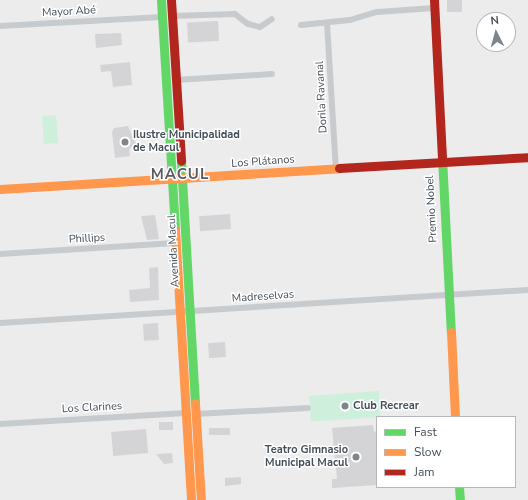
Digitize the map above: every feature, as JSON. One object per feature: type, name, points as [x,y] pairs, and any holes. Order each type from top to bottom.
[{"type":"main road","name":"Avenida Macul","points":[[161,0],[167,16],[175,80],[182,179],[186,413],[191,500]]},
{"type":"main road","name":"Avenida Macul","points":[[171,0],[167,16],[175,243],[195,414],[201,500]]},
{"type":"main road","name":"Premio Nobel","points":[[434,4],[455,416]]},
{"type":"main road","name":"Los Plátanos","points":[[0,189],[528,157]]},
{"type":"main road","points":[[459,488],[460,500]]},
{"type":"street","points":[[300,25],[327,23],[377,12],[434,4]]},
{"type":"street","name":"Mayor Abé","points":[[0,26],[167,16],[235,14],[248,24],[260,27],[272,19]]},
{"type":"street","name":"Dorila Ravanal","points":[[327,23],[336,169]]},
{"type":"street","points":[[175,80],[272,74]]},
{"type":"street","name":"Phillips","points":[[0,254],[175,243]]},
{"type":"street","name":"Madreselvas","points":[[0,324],[528,290]]},
{"type":"street","points":[[195,414],[308,408]]},
{"type":"street","name":"Los Clarines","points":[[0,424],[186,413]]},
{"type":"green space","points":[[56,115],[58,143],[44,144],[42,116]]},
{"type":"green space","name":"Club Recrear","points":[[379,391],[381,416],[311,422],[309,396]]},
{"type":"building","points":[[447,0],[462,0],[462,12],[447,12]]},
{"type":"building","points":[[218,21],[219,41],[188,43],[187,23]]},
{"type":"building","points":[[121,33],[122,45],[96,48],[95,34]]},
{"type":"building","points":[[130,62],[132,85],[113,87],[111,71],[101,72],[100,65]]},
{"type":"building","name":"Ilustre Municipalidad de Macul","points":[[128,126],[136,144],[129,149],[130,156],[115,158],[112,132],[114,128]]},
{"type":"building","points":[[230,214],[231,229],[200,231],[199,216]]},
{"type":"building","points":[[155,215],[159,239],[147,240],[141,216]]},
{"type":"building","points":[[158,267],[159,300],[130,302],[129,290],[150,288],[149,268]]},
{"type":"building","points":[[158,323],[159,340],[144,341],[143,324]]},
{"type":"building","points":[[225,342],[226,357],[209,358],[208,343]]},
{"type":"building","points":[[159,422],[173,422],[173,430],[159,430]]},
{"type":"building","name":"Teatro Gimnasio Municipal Macul","points":[[373,425],[374,432],[376,431],[376,485],[332,488],[332,479],[337,479],[332,428]]},
{"type":"building","points":[[209,428],[230,428],[230,435],[209,435]]},
{"type":"building","points":[[146,429],[148,453],[113,456],[111,432]]},
{"type":"building","points":[[172,453],[173,463],[164,464],[156,454]]},
{"type":"building","points":[[241,477],[241,484],[225,486],[225,478]]},
{"type":"traffic: fast","points":[[161,0],[175,230]]},
{"type":"traffic: fast","points":[[442,157],[451,332]]},
{"type":"traffic: fast","points":[[181,161],[195,403]]},
{"type":"traffic: fast","points":[[459,488],[460,500]]},
{"type":"traffic: slow","points":[[0,189],[339,168]]},
{"type":"traffic: slow","points":[[175,230],[191,500]]},
{"type":"traffic: slow","points":[[451,332],[455,416]]},
{"type":"traffic: slow","points":[[195,403],[201,500]]},
{"type":"traffic: jam","points":[[171,0],[181,161]]},
{"type":"traffic: jam","points":[[434,0],[442,157]]},
{"type":"traffic: jam","points":[[339,168],[528,157]]},
{"type":"place","name":"Ilustre Municipalidad de Macul","points":[[125,142]]},
{"type":"place","name":"Club Recrear","points":[[345,406]]},
{"type":"place","name":"Teatro Gimnasio Municipal Macul","points":[[356,457]]},
{"type":"district","name":"MACUL","points":[[180,175]]}]
